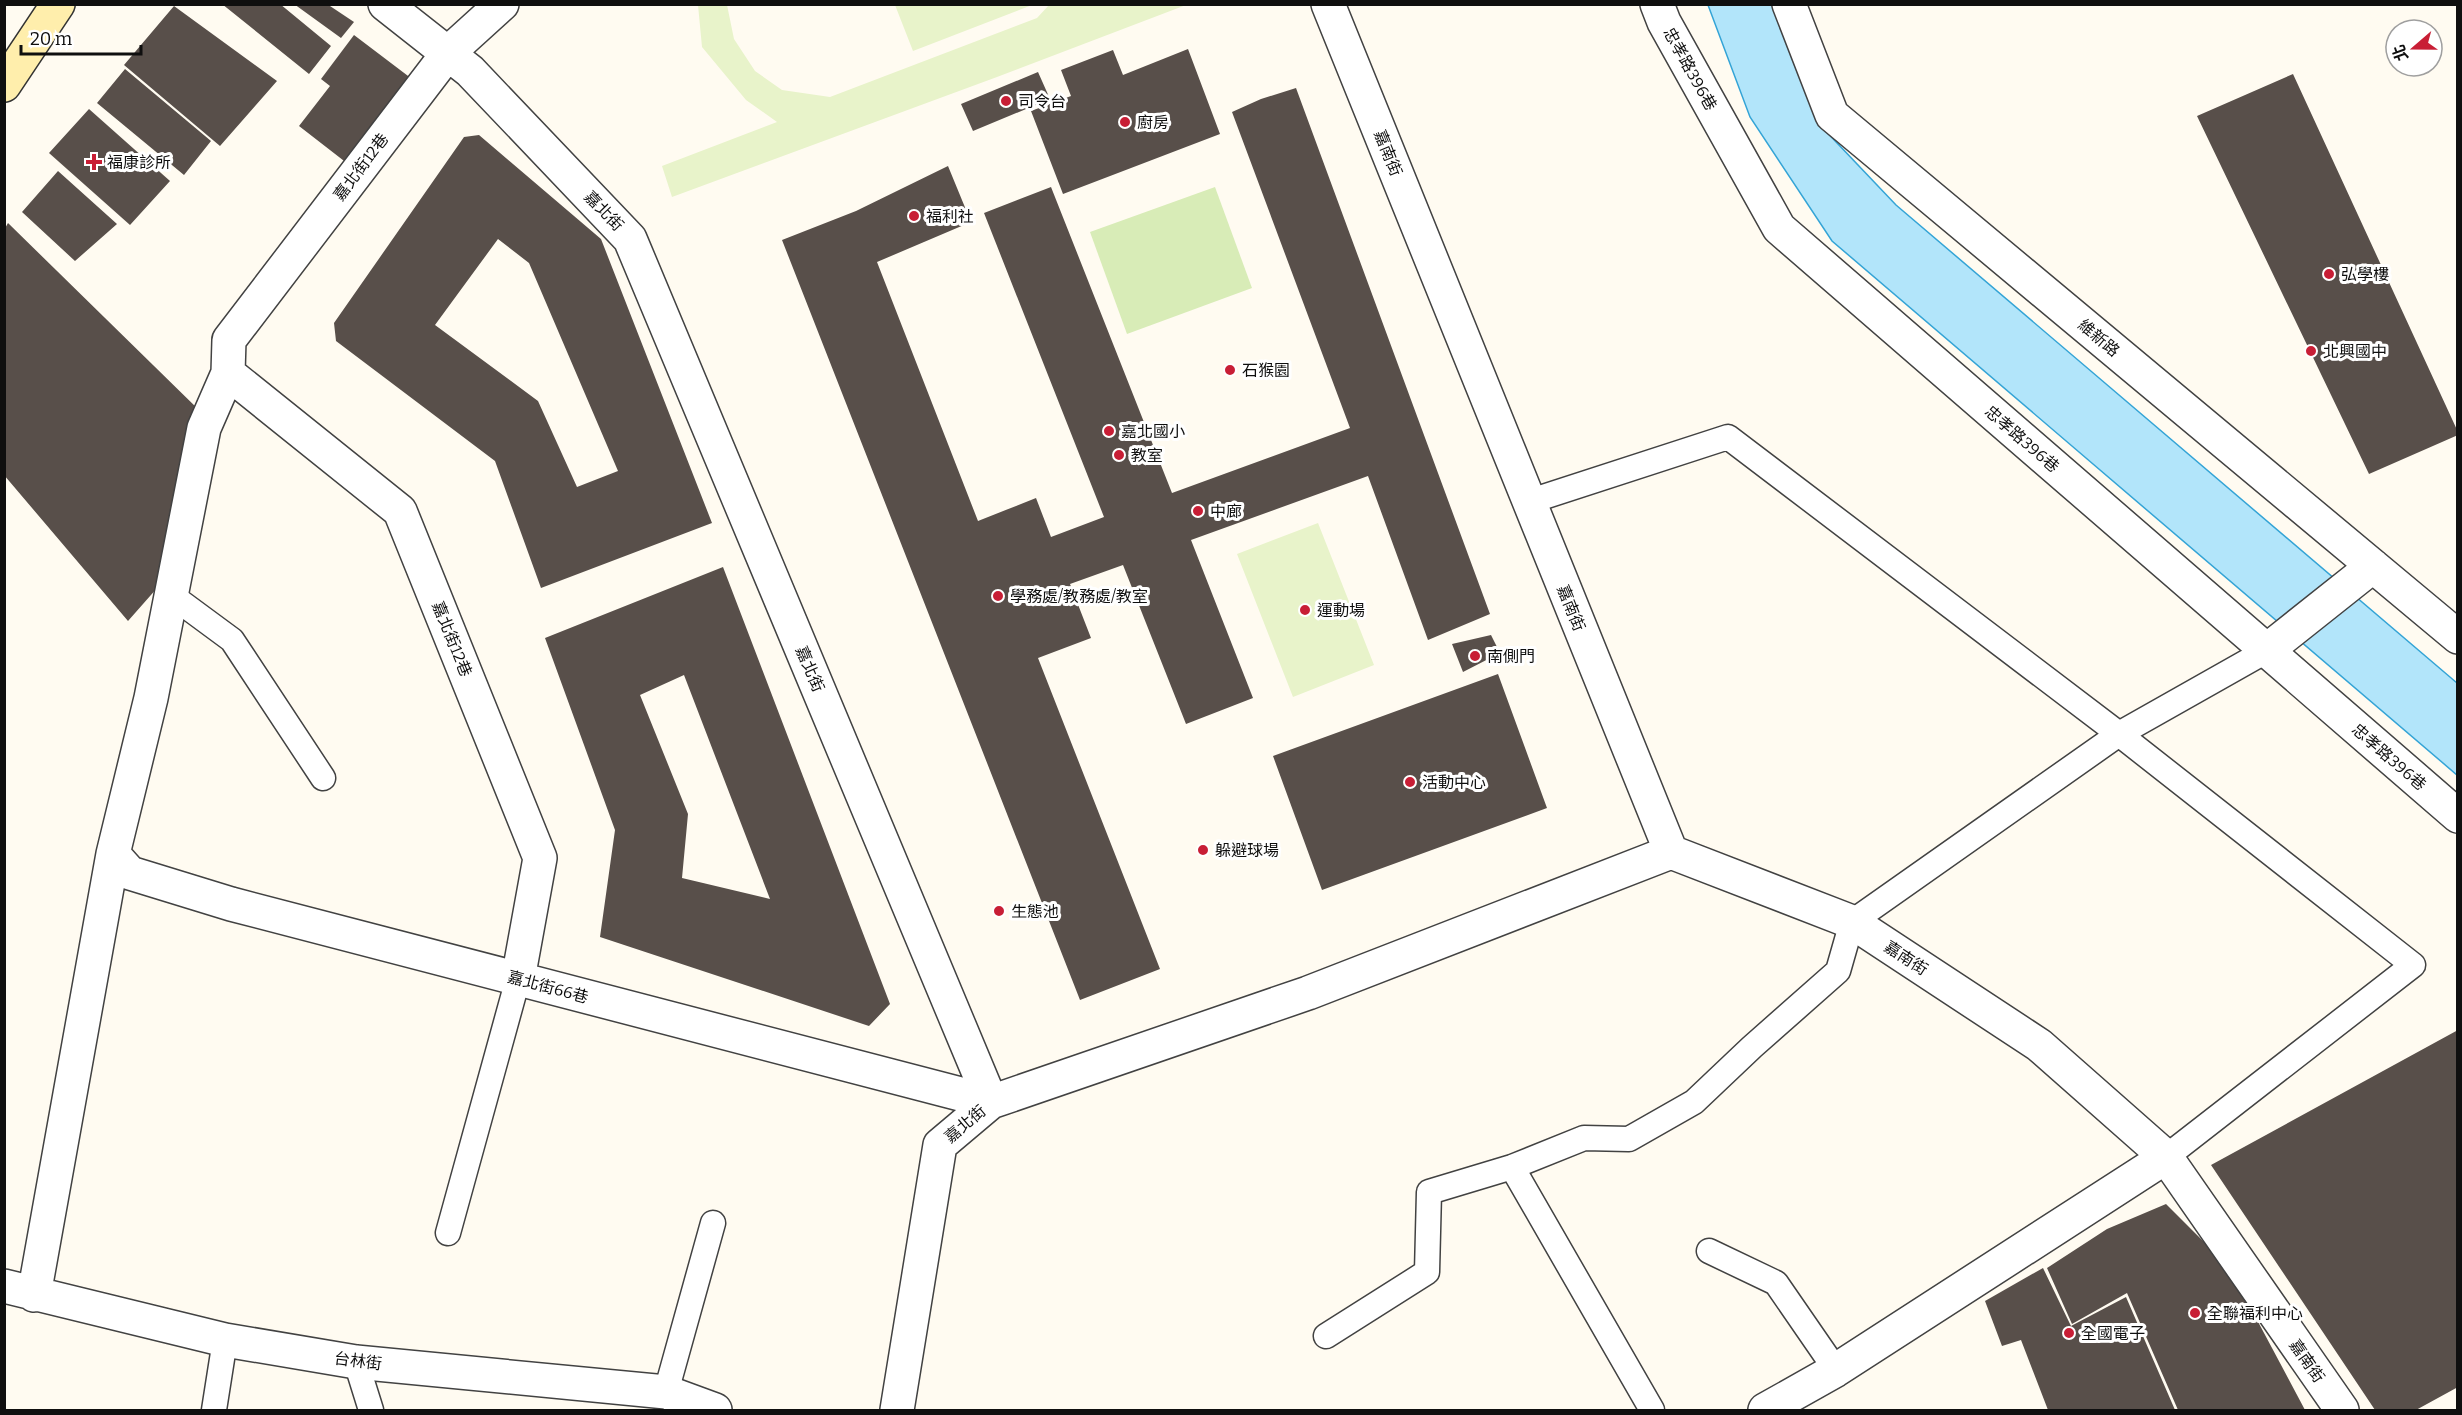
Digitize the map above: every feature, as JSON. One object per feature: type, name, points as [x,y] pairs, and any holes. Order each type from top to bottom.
[{"type":"street","points":[[4,85],[58,4]]},
{"type":"street","name":"嘉北街","points":[[385,4],[470,71],[630,239],[992,1102],[940,1145],[897,1410]]},
{"type":"street","name":"嘉北街12巷","points":[[19,1291],[113,854],[151,698],[204,428],[228,373],[229,340],[448,53],[502,4]]},
{"type":"street","name":"嘉南街","points":[[1328,4],[1671,852],[1852,922],[2039,1045],[2166,1157],[2342,1410]]},
{"type":"street","name":"忠孝路396巷","points":[[1657,4],[1664,22],[1779,228],[2457,816]]},
{"type":"street","name":"維新路","points":[[1789,4],[1832,115],[2457,637]]},
{"type":"street","name":"嘉北街12巷","points":[[228,373],[400,511],[540,858],[518,979]]},
{"type":"street","points":[[2266,651],[2373,566]]},
{"type":"street","points":[[992,1102],[1308,993],[1671,852]]},
{"type":"street","name":"嘉北街66巷","points":[[113,854],[130,873],[231,904],[992,1102]]},
{"type":"street","points":[[1765,1410],[1836,1370],[2166,1157]]},
{"type":"street","name":"台林街","points":[[19,1291],[225,1340],[356,1362],[670,1401],[715,1410]]},
{"type":"lane","points":[[1528,502],[1728,437],[2119,734],[2413,965],[2166,1157]]},
{"type":"lane","points":[[171,596],[232,640],[323,778]]},
{"type":"lane","points":[[1326,1336],[1426,1272],[1429,1192],[1512,1167],[1584,1138],[1629,1139],[1694,1102],[1838,971],[1852,922],[2119,734],[2266,651]]},
{"type":"lane","points":[[448,1233],[518,979]]},
{"type":"lane","points":[[1512,1167],[1652,1410]]},
{"type":"lane","points":[[670,1401],[713,1223]]},
{"type":"lane","points":[[1709,1251],[1776,1283],[1836,1370]]},
{"type":"lane","points":[[214,1410],[225,1340]]},
{"type":"lane","points":[[356,1362],[371,1410]]},
{"type":"green space","points":[[698,5],[727,5],[734,39],[755,71],[782,90],[830,97],[1037,18],[1049,5],[1186,5],[672,197],[662,166],[777,122],[746,100],[702,47]]},
{"type":"green space","points":[[895,5],[1032,5],[913,51]]},
{"type":"green space","points":[[1215,187],[1252,288],[1127,334],[1090,232]]},
{"type":"green space","name":"運動場","points":[[1318,523],[1374,665],[1293,697],[1237,554]]},
{"type":"water","points":[[1708,5],[1778,5],[1820,125],[1896,205],[2457,683],[2457,775],[1832,241],[1750,117]]},
{"type":"building","points":[[222,4],[280,4],[331,46],[309,74]]},
{"type":"building","points":[[294,4],[327,4],[354,22],[341,38]]},
{"type":"building","points":[[174,6],[277,81],[220,146],[124,65]]},
{"type":"building","points":[[354,35],[416,82],[348,164],[299,126],[330,86],[321,79]]},
{"type":"building","name":"廚房","points":[[1188,49],[1220,134],[1063,194],[1031,111],[1071,96],[1061,70],[1113,50],[1123,75]]},
{"type":"building","points":[[125,69],[211,141],[184,175],[97,103]]},
{"type":"building","name":"司令台","points":[[1038,72],[1050,99],[973,131],[961,104]]},
{"type":"building","name":"弘學樓","points":[[2293,74],[2458,432],[2458,435],[2369,474],[2197,116]]},
{"type":"building","points":[[1296,88],[1490,614],[1428,640],[1368,476],[1191,540],[1253,698],[1186,724],[1123,565],[1070,584],[1091,638],[1038,658],[1160,969],[1080,1000],[782,240],[856,211],[948,166],[971,222],[877,262],[978,521],[1036,498],[1051,537],[1104,517],[984,213],[1051,187],[1172,493],[1350,428],[1232,112],[1261,99]]},
{"type":"building","points":[[89,109],[170,181],[130,225],[49,153]]},
{"type":"building","points":[[479,135],[601,239],[712,523],[541,588],[495,461],[336,341],[334,323],[464,137]],"holes":[[[498,239],[529,263],[618,471],[577,487],[538,401],[435,325]]]},
{"type":"building","points":[[58,171],[117,224],[75,261],[22,212]]},
{"type":"building","points":[[8,223],[201,412],[158,587],[128,621],[4,475],[4,230]]},
{"type":"building","points":[[723,567],[890,1004],[869,1026],[600,937],[615,830],[545,638]],"holes":[[[684,675],[770,899],[682,878],[688,814],[640,695]]]},
{"type":"building","name":"南側門","points":[[1491,635],[1500,653],[1463,672],[1452,644]]},
{"type":"building","name":"活動中心","points":[[1498,674],[1547,808],[1322,890],[1273,756]]},
{"type":"building","points":[[2458,1030],[2458,1387],[2416,1410],[2375,1410],[2211,1165]]},
{"type":"building","name":"全聯福利中心","points":[[2166,1204],[2207,1245],[2248,1303],[2305,1410],[2178,1410],[2127,1293],[2072,1324],[2047,1268],[2107,1229]]},
{"type":"building","name":"全國電子","points":[[2043,1268],[2071,1326],[2126,1297],[2175,1410],[2048,1410],[2021,1340],[2002,1346],[1985,1301]]},
{"type":"place","name":"司令台","points":[[1006,101]]},
{"type":"place","name":"廚房","points":[[1125,122]]},
{"type":"place","name":"福康診所","points":[[94,162]]},
{"type":"place","name":"福利社","points":[[914,216]]},
{"type":"place","name":"弘學樓","points":[[2329,274]]},
{"type":"place","name":"北興國中","points":[[2311,351]]},
{"type":"place","name":"石猴園","points":[[1230,370]]},
{"type":"place","name":"嘉北國小","points":[[1109,431]]},
{"type":"place","name":"教室","points":[[1119,455]]},
{"type":"place","name":"中廊","points":[[1198,511]]},
{"type":"place","name":"學務處/教務處/教室","points":[[998,596]]},
{"type":"place","name":"運動場","points":[[1305,610]]},
{"type":"place","name":"南側門","points":[[1475,656]]},
{"type":"place","name":"活動中心","points":[[1410,782]]},
{"type":"place","name":"躲避球場","points":[[1203,850]]},
{"type":"place","name":"生態池","points":[[999,911]]},
{"type":"place","name":"全聯福利中心","points":[[2195,1313]]},
{"type":"place","name":"全國電子","points":[[2069,1333]]}]
